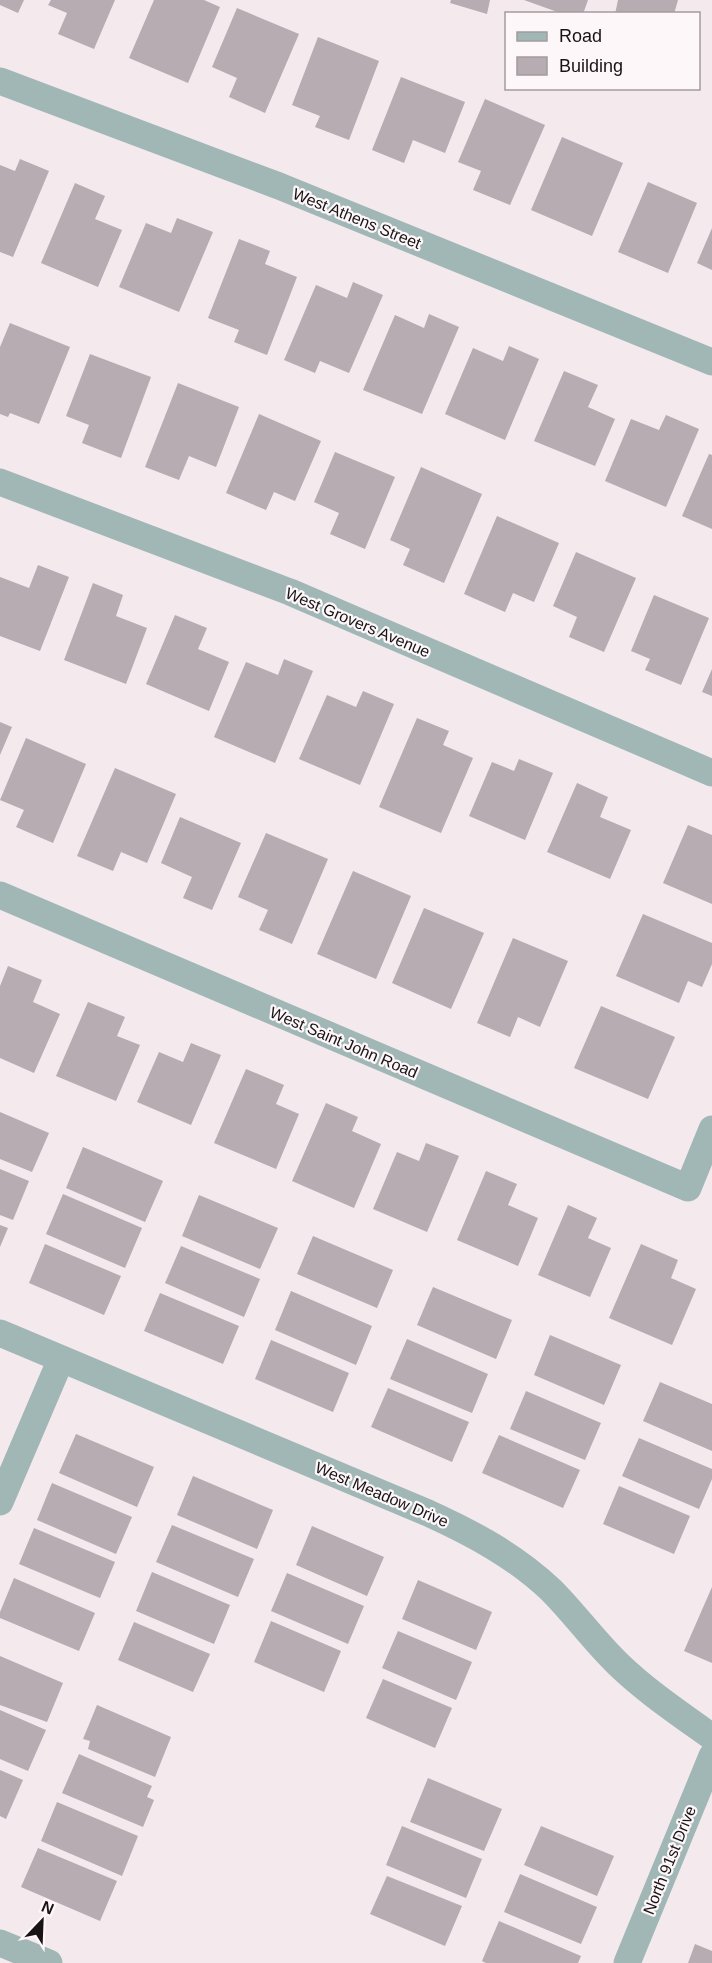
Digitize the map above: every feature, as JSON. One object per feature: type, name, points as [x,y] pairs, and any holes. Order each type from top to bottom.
[{"type":"street","name":"West Athens Street","points":[[0,81],[279,186],[712,362]]},
{"type":"street","name":"West Grovers Avenue","points":[[0,482],[290,592],[712,773]]},
{"type":"street","name":"West Saint John Road","points":[[0,895],[688,1188],[712,1129]]},
{"type":"street","name":"West Meadow Drive","points":[[0,1333],[485,1540],[510,1556],[552,1591],[617,1663],[643,1687],[712,1737]]},
{"type":"street","points":[[0,1502],[61,1359]]},
{"type":"street","name":"North 91st Drive","points":[[627,1963],[712,1756]]},
{"type":"street","points":[[0,1943],[49,1963]]},
{"type":"building","points":[[0,0],[24,0],[18,13],[0,5]]},
{"type":"building","points":[[51,0],[115,0],[94,49],[58,34],[67,13],[48,5]]},
{"type":"building","points":[[154,0],[204,0],[220,7],[188,83],[129,58]]},
{"type":"building","points":[[451,0],[490,0],[487,14],[450,3]]},
{"type":"building","points":[[524,0],[588,0],[584,12],[557,12]]},
{"type":"building","points":[[618,0],[678,0],[675,12],[615,12]]},
{"type":"building","points":[[237,8],[299,34],[265,113],[229,97],[237,78],[212,67]]},
{"type":"building","points":[[318,37],[379,61],[349,140],[315,127],[320,116],[292,105]]},
{"type":"building","points":[[401,77],[465,102],[445,153],[413,140],[404,163],[372,150]]},
{"type":"building","points":[[485,99],[545,125],[510,205],[473,190],[481,171],[458,162]]},
{"type":"building","points":[[562,137],[623,163],[592,236],[531,210]]},
{"type":"building","points":[[20,159],[49,171],[13,257],[0,252],[0,165],[15,171]]},
{"type":"building","points":[[648,182],[697,203],[668,273],[618,252]]},
{"type":"building","points":[[75,183],[105,196],[95,219],[122,230],[98,287],[41,263]]},
{"type":"building","points":[[177,218],[213,232],[179,312],[119,287],[146,223],[171,233]]},
{"type":"building","points":[[712,228],[712,270],[697,263]]},
{"type":"building","points":[[239,239],[270,251],[265,264],[297,277],[267,355],[234,342],[239,330],[208,318]]},
{"type":"building","points":[[353,282],[383,295],[349,373],[320,361],[315,373],[284,360],[316,285],[347,298]]},
{"type":"building","points":[[429,314],[459,327],[422,414],[363,390],[395,315],[424,328]]},
{"type":"building","points":[[10,323],[70,347],[39,424],[10,413],[8,417],[0,414],[0,347]]},
{"type":"building","points":[[509,346],[539,359],[505,440],[445,414],[473,348],[503,361]]},
{"type":"building","points":[[90,354],[151,377],[121,458],[82,443],[89,425],[66,416]]},
{"type":"building","points":[[564,371],[598,385],[588,407],[615,419],[595,466],[534,441]]},
{"type":"building","points":[[178,383],[239,407],[216,467],[189,456],[179,480],[145,467]]},
{"type":"building","points":[[259,414],[321,441],[295,501],[274,492],[266,510],[226,493]]},
{"type":"building","points":[[666,415],[699,429],[666,507],[605,481],[631,419],[659,430]]},
{"type":"building","points":[[335,452],[395,477],[365,549],[330,534],[339,513],[314,502]]},
{"type":"building","points":[[709,454],[712,455],[712,529],[682,516]]},
{"type":"building","points":[[421,467],[482,494],[444,583],[403,565],[410,549],[390,540]]},
{"type":"building","points":[[497,516],[559,543],[534,602],[513,593],[505,612],[464,594]]},
{"type":"building","points":[[576,552],[636,578],[604,652],[569,637],[577,617],[553,606]]},
{"type":"building","points":[[38,565],[69,577],[40,651],[0,636],[0,577],[29,588]]},
{"type":"building","points":[[93,583],[123,595],[116,616],[147,628],[126,684],[64,660]]},
{"type":"building","points":[[654,595],[709,618],[681,685],[645,670],[650,659],[631,651]]},
{"type":"building","points":[[175,615],[207,628],[198,649],[229,662],[209,711],[146,684]]},
{"type":"building","points":[[284,659],[313,671],[275,763],[214,737],[246,662],[278,675]]},
{"type":"building","points":[[712,669],[712,696],[702,692]]},
{"type":"building","points":[[363,691],[394,704],[360,785],[299,759],[327,695],[356,707]]},
{"type":"building","points":[[417,718],[449,731],[443,745],[473,758],[441,833],[379,807]]},
{"type":"building","points":[[0,722],[12,727],[0,755]]},
{"type":"building","points":[[26,738],[86,764],[53,843],[16,827],[24,810],[0,800]]},
{"type":"building","points":[[519,759],[553,773],[525,840],[469,816],[492,762],[514,771]]},
{"type":"building","points":[[115,768],[176,794],[147,863],[121,852],[113,871],[77,856]]},
{"type":"building","points":[[577,783],[608,797],[600,817],[631,830],[610,879],[547,852]]},
{"type":"building","points":[[180,817],[241,843],[212,910],[183,898],[192,877],[161,863]]},
{"type":"building","points":[[688,825],[712,835],[712,904],[663,883]]},
{"type":"building","points":[[266,833],[328,859],[292,944],[259,930],[268,910],[238,897]]},
{"type":"building","points":[[353,871],[411,896],[376,979],[317,954]]},
{"type":"building","points":[[424,908],[484,933],[451,1009],[392,983]]},
{"type":"building","points":[[643,914],[712,943],[712,964],[702,987],[688,981],[679,1003],[616,976]]},
{"type":"building","points":[[513,938],[568,961],[540,1027],[518,1017],[510,1037],[477,1023]]},
{"type":"building","points":[[8,966],[42,980],[33,1002],[60,1014],[34,1073],[0,1058],[0,986]]},
{"type":"building","points":[[88,1002],[125,1017],[117,1036],[140,1045],[116,1101],[56,1076]]},
{"type":"building","points":[[601,1006],[675,1037],[648,1099],[574,1068]]},
{"type":"building","points":[[191,1043],[221,1055],[191,1125],[137,1102],[159,1052],[183,1062]]},
{"type":"building","points":[[246,1069],[284,1085],[276,1104],[299,1114],[276,1169],[214,1143]]},
{"type":"building","points":[[326,1103],[358,1117],[352,1131],[381,1144],[354,1208],[292,1181]]},
{"type":"building","points":[[0,1112],[49,1133],[32,1172],[0,1159]]},
{"type":"building","points":[[426,1143],[459,1156],[427,1232],[373,1209],[397,1152],[419,1161]]},
{"type":"building","points":[[83,1147],[163,1181],[145,1222],[66,1188]]},
{"type":"building","points":[[0,1169],[29,1181],[13,1220],[0,1215]]},
{"type":"building","points":[[486,1171],[517,1184],[508,1205],[538,1218],[518,1266],[457,1240]]},
{"type":"building","points":[[63,1194],[142,1228],[125,1268],[46,1234]]},
{"type":"building","points":[[199,1195],[278,1228],[260,1269],[182,1236]]},
{"type":"building","points":[[568,1205],[597,1218],[588,1238],[611,1248],[590,1297],[538,1275]]},
{"type":"building","points":[[0,1225],[8,1228],[0,1247]]},
{"type":"building","points":[[313,1236],[393,1270],[377,1308],[297,1274]]},
{"type":"building","points":[[45,1244],[121,1276],[104,1315],[29,1283]]},
{"type":"building","points":[[641,1244],[678,1260],[671,1278],[696,1289],[672,1345],[609,1318]]},
{"type":"building","points":[[181,1246],[260,1279],[244,1317],[165,1283]]},
{"type":"building","points":[[433,1287],[512,1320],[496,1359],[417,1325]]},
{"type":"building","points":[[291,1291],[372,1326],[356,1365],[275,1330]]},
{"type":"building","points":[[160,1293],[239,1326],[223,1364],[144,1331]]},
{"type":"building","points":[[550,1335],[621,1365],[604,1405],[534,1375]]},
{"type":"building","points":[[407,1339],[488,1374],[472,1413],[390,1379]]},
{"type":"building","points":[[271,1340],[349,1373],[333,1412],[255,1379]]},
{"type":"building","points":[[660,1382],[712,1404],[712,1451],[643,1421]]},
{"type":"building","points":[[388,1388],[469,1422],[452,1462],[371,1427]]},
{"type":"building","points":[[526,1391],[601,1423],[585,1460],[510,1429]]},
{"type":"building","points":[[76,1434],[154,1467],[137,1507],[59,1473]]},
{"type":"building","points":[[499,1435],[580,1470],[563,1508],[482,1473]]},
{"type":"building","points":[[639,1438],[712,1469],[712,1479],[699,1509],[622,1476]]},
{"type":"building","points":[[193,1476],[273,1510],[257,1549],[177,1515]]},
{"type":"building","points":[[52,1483],[132,1517],[116,1554],[37,1520]]},
{"type":"building","points":[[619,1486],[690,1516],[674,1554],[603,1524]]},
{"type":"building","points":[[172,1525],[254,1559],[238,1597],[156,1562]]},
{"type":"building","points":[[312,1526],[384,1557],[367,1596],[296,1565]]},
{"type":"building","points":[[34,1528],[115,1562],[100,1598],[19,1564]]},
{"type":"building","points":[[152,1572],[230,1605],[214,1644],[136,1611]]},
{"type":"building","points":[[287,1573],[364,1606],[348,1644],[271,1611]]},
{"type":"building","points":[[14,1578],[95,1613],[79,1651],[0,1618],[0,1612]]},
{"type":"building","points":[[418,1580],[492,1612],[476,1650],[402,1619]]},
{"type":"building","points":[[712,1587],[712,1663],[684,1651]]},
{"type":"building","points":[[271,1621],[341,1651],[324,1692],[254,1662]]},
{"type":"building","points":[[134,1622],[210,1654],[193,1692],[118,1660]]},
{"type":"building","points":[[398,1631],[472,1662],[456,1700],[382,1668]]},
{"type":"building","points":[[0,1656],[63,1683],[47,1722],[0,1705]]},
{"type":"building","points":[[383,1679],[452,1708],[435,1748],[366,1718]]},
{"type":"building","points":[[97,1705],[171,1737],[155,1777],[88,1749],[90,1741],[83,1739]]},
{"type":"building","points":[[0,1710],[46,1730],[28,1771],[0,1759]]},
{"type":"building","points":[[79,1754],[152,1786],[147,1797],[154,1800],[143,1827],[62,1793]]},
{"type":"building","points":[[0,1770],[23,1780],[6,1819],[0,1816]]},
{"type":"building","points":[[428,1778],[502,1809],[484,1851],[410,1822]]},
{"type":"building","points":[[57,1802],[138,1836],[122,1876],[41,1841]]},
{"type":"building","points":[[402,1826],[482,1859],[466,1898],[386,1865]]},
{"type":"building","points":[[541,1826],[614,1856],[597,1896],[524,1865]]},
{"type":"building","points":[[38,1848],[117,1881],[100,1921],[21,1887]]},
{"type":"building","points":[[520,1874],[597,1907],[581,1944],[504,1912]]},
{"type":"building","points":[[387,1876],[462,1906],[445,1946],[370,1914]]},
{"type":"building","points":[[499,1921],[581,1956],[578,1963],[486,1963],[482,1961]]},
{"type":"building","points":[[695,1944],[712,1951],[712,1963],[688,1963]]}]
